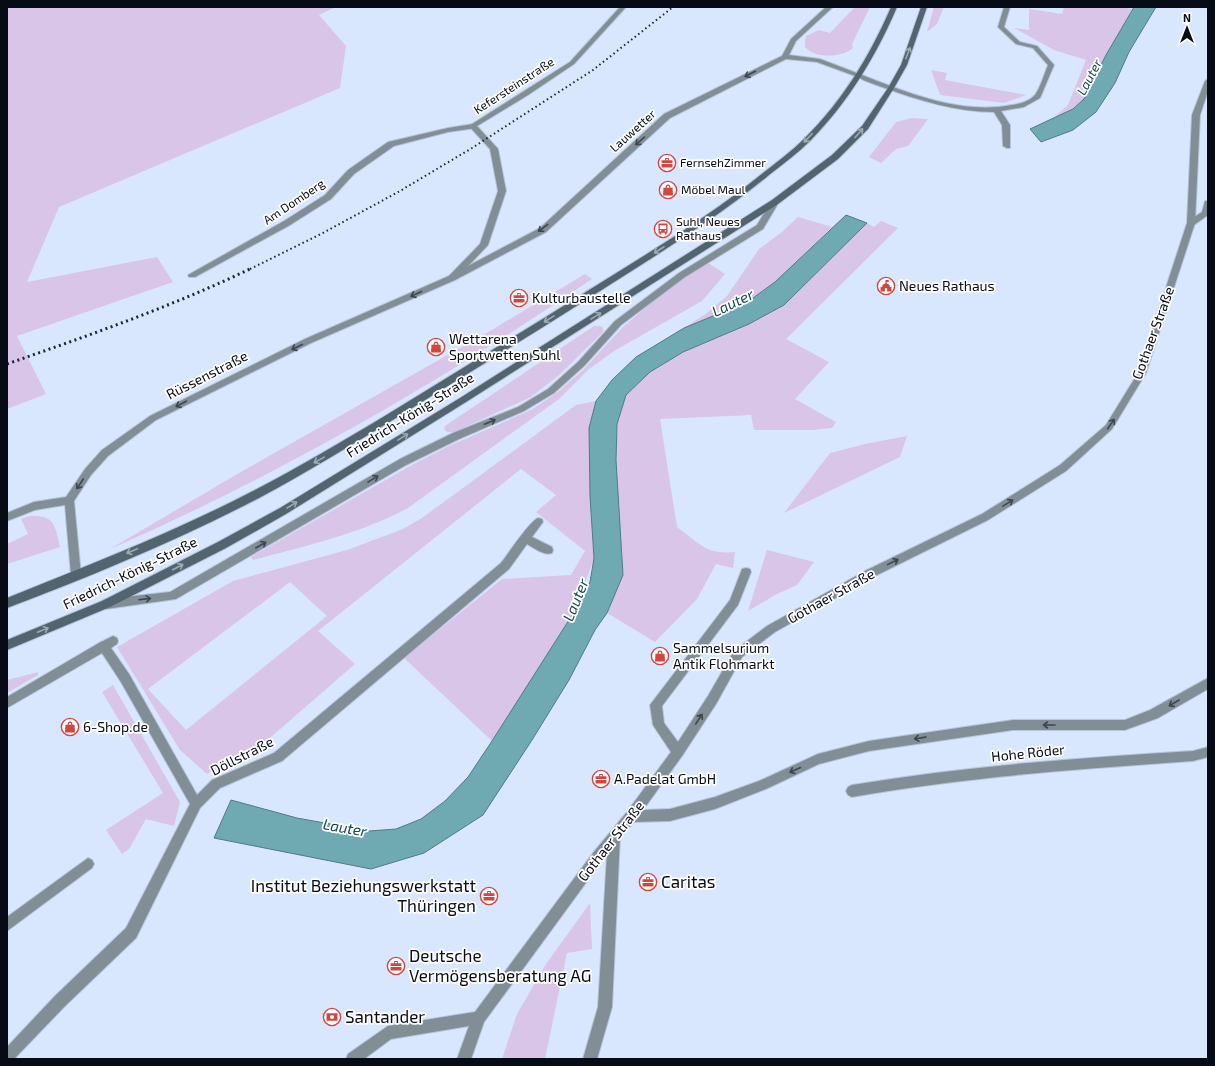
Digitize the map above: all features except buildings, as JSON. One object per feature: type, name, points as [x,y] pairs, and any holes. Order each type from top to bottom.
[{"type":"main road","name":"Friedrich-König-Straße","points":[[7,603],[206,519],[258,494],[526,334],[654,253],[746,192],[807,140],[860,76],[882,38],[894,7]]},
{"type":"main road","name":"Friedrich-König-Straße","points":[[7,645],[106,604],[222,545],[283,511],[470,396],[775,202],[835,157],[856,137],[891,88],[904,65],[924,7]]},
{"type":"street","name":"Kefersteinstraße","points":[[452,278],[484,245],[502,191],[494,149],[473,126],[526,94],[572,63],[623,7]]},
{"type":"street","points":[[830,7],[793,40],[785,57],[818,60],[891,88],[931,101],[978,109],[998,110],[1020,106],[1038,97],[1051,65],[1035,47],[1018,43],[1001,27],[1007,7]]},
{"type":"street","name":"Lauwetter","points":[[452,278],[543,230],[667,116],[785,57]]},
{"type":"street","name":"Gothaer Straße","points":[[464,1059],[479,1018],[614,835],[631,816],[678,752],[712,700],[738,654],[771,629],[869,574],[985,517],[1063,468],[1109,427],[1142,373],[1191,224],[1196,114],[1208,80]]},
{"type":"street","points":[[998,110],[1006,125],[1007,146]]},
{"type":"street","name":"Am Domberg","points":[[192,275],[216,263],[328,197],[351,172],[391,144],[448,130],[473,126]]},
{"type":"street","points":[[106,604],[172,596],[403,462],[456,436],[521,409],[551,391],[581,364],[618,323],[682,275],[760,227],[775,202]]},
{"type":"street","points":[[1191,224],[1206,213],[1208,203]]},
{"type":"street","name":"Rüssenstraße","points":[[69,500],[88,472],[105,453],[153,418],[308,341],[452,278]]},
{"type":"street","points":[[7,517],[34,506],[69,500],[76,575]]},
{"type":"street","name":"Döllstraße","points":[[7,1057],[60,1001],[131,933],[196,804],[216,784],[278,757],[505,566],[538,522]]},
{"type":"street","points":[[526,538],[548,550]]},
{"type":"street","points":[[678,752],[659,725],[656,705],[734,602],[746,572]]},
{"type":"street","points":[[7,703],[108,643],[125,678],[196,804]]},
{"type":"street","points":[[631,816],[670,815],[715,803],[762,785],[818,760],[868,746],[1013,725],[1125,725],[1154,714],[1208,683]]},
{"type":"street","name":"Hohe Röder","points":[[852,791],[897,783],[1063,764],[1193,756],[1208,752]]},
{"type":"street","points":[[590,1059],[606,1006],[614,835]]},
{"type":"street","points":[[7,925],[88,864]]},
{"type":"street","points":[[353,1059],[388,1033],[428,1028],[479,1018]]},
{"type":"shaded area","points":[[7,7],[336,7],[319,15],[346,46],[340,88],[59,207],[27,282],[157,257],[173,282],[17,336],[46,394],[7,409]]},
{"type":"shaded area","points":[[855,7],[870,7],[852,44],[853,48],[842,54],[829,56],[815,54],[805,47],[806,36],[819,30],[830,33]]},
{"type":"shaded area","points":[[934,7],[944,7],[937,24],[927,32]]},
{"type":"shaded area","points":[[1064,7],[1122,7],[1132,9],[1106,55],[1084,99],[1073,109],[1051,120],[1068,105],[1086,60],[1054,50],[1014,28],[1029,30],[1029,9],[1062,14]]},
{"type":"shaded area","points":[[931,70],[947,73],[945,80],[1026,95],[1004,103],[940,95]]},
{"type":"shaded area","points":[[912,118],[928,119],[908,146],[896,149],[881,163],[869,157],[896,122]]},
{"type":"shaded area","points":[[798,217],[832,227],[775,282],[749,301],[684,328],[707,313],[727,296],[759,249],[782,232]]},
{"type":"shaded area","points":[[881,221],[898,228],[786,339],[829,362],[795,399],[836,422],[832,428],[812,430],[754,430],[751,415],[660,419],[677,527],[703,547],[717,552],[735,552],[733,568],[716,564],[697,599],[655,642],[607,613],[623,575],[616,460],[617,424],[626,395],[650,372],[683,352],[749,324],[784,305],[867,223],[874,227]]},
{"type":"shaded area","points":[[708,263],[725,274],[702,301],[614,351],[588,370],[559,399],[408,508],[371,525],[332,538],[253,560],[251,557],[410,466],[447,447],[533,409],[559,391],[583,370],[623,327],[659,296],[696,269]]},
{"type":"shaded area","points":[[585,274],[592,279],[476,355],[417,391],[235,490],[110,549],[239,473],[490,331]]},
{"type":"shaded area","points":[[594,326],[601,326],[603,328],[603,332],[558,376],[531,397],[454,432],[447,432],[444,429],[445,426]]},
{"type":"shaded area","points":[[596,401],[589,428],[590,496],[594,558],[576,609],[492,741],[404,658],[502,579],[571,575],[585,551],[536,512],[556,495],[521,469],[318,631],[355,664],[271,737],[207,774],[180,750],[117,647],[233,581],[347,550],[403,529],[422,518],[576,405]],"holes":[[[290,582],[327,616],[186,730],[148,689]]]},
{"type":"shaded area","points":[[907,436],[900,457],[784,513],[830,453],[865,444]]},
{"type":"shaded area","points":[[30,516],[45,517],[52,523],[57,533],[60,547],[7,564],[7,544],[28,534],[21,519]]},
{"type":"shaded area","points":[[767,550],[814,562],[797,585],[775,595],[748,611]]},
{"type":"shaded area","points":[[38,672],[38,675],[7,693],[7,680]]},
{"type":"shaded area","points":[[113,685],[180,802],[174,826],[146,819],[129,849],[122,854],[106,830],[163,793],[102,692]]},
{"type":"shaded area","points":[[590,903],[592,949],[567,953],[545,1059],[502,1059],[517,1014],[546,964]]},
{"type":"water","points":[[1134,7],[1156,7],[1129,52],[1115,83],[1096,112],[1073,130],[1041,142],[1030,129],[1073,109],[1084,99],[1106,55]]},
{"type":"water","name":"Lauter","points":[[846,215],[867,223],[784,305],[749,324],[683,352],[650,372],[626,395],[617,424],[616,460],[623,575],[607,613],[595,630],[569,680],[483,815],[424,853],[371,869],[214,838],[231,800],[297,818],[369,831],[396,829],[421,819],[445,801],[468,777],[492,741],[576,609],[590,582],[594,558],[590,496],[589,428],[596,401],[612,380],[636,357],[684,328],[749,301],[775,282]]},
{"type":"railway","points":[[250,269],[321,234],[400,191],[472,148],[593,70],[673,7]]},
{"type":"railway","points":[[7,364],[162,307],[252,268]]},
{"type":"place","name":"FernsehZimmer","points":[[667,163]]},
{"type":"place","name":"Möbel Maul","points":[[668,190]]},
{"type":"place","name":"Suhl, Neues Rathaus","points":[[663,229]]},
{"type":"place","name":"Neues Rathaus","points":[[886,286]]},
{"type":"place","name":"Kulturbaustelle","points":[[519,298]]},
{"type":"place","name":"Wettarena Sportwetten Suhl","points":[[436,347]]},
{"type":"place","name":"Sammelsurium Antik Flohmarkt","points":[[660,656]]},
{"type":"place","name":"6-Shop.de","points":[[70,727]]},
{"type":"place","name":"A.Padelat GmbH","points":[[601,779]]},
{"type":"place","name":"Caritas","points":[[648,882]]},
{"type":"place","name":"Institut Beziehungswerkstatt Thüringen","points":[[489,896]]},
{"type":"place","name":"Deutsche Vermögensberatung AG","points":[[396,966]]},
{"type":"place","name":"Santander","points":[[332,1017]]}]
